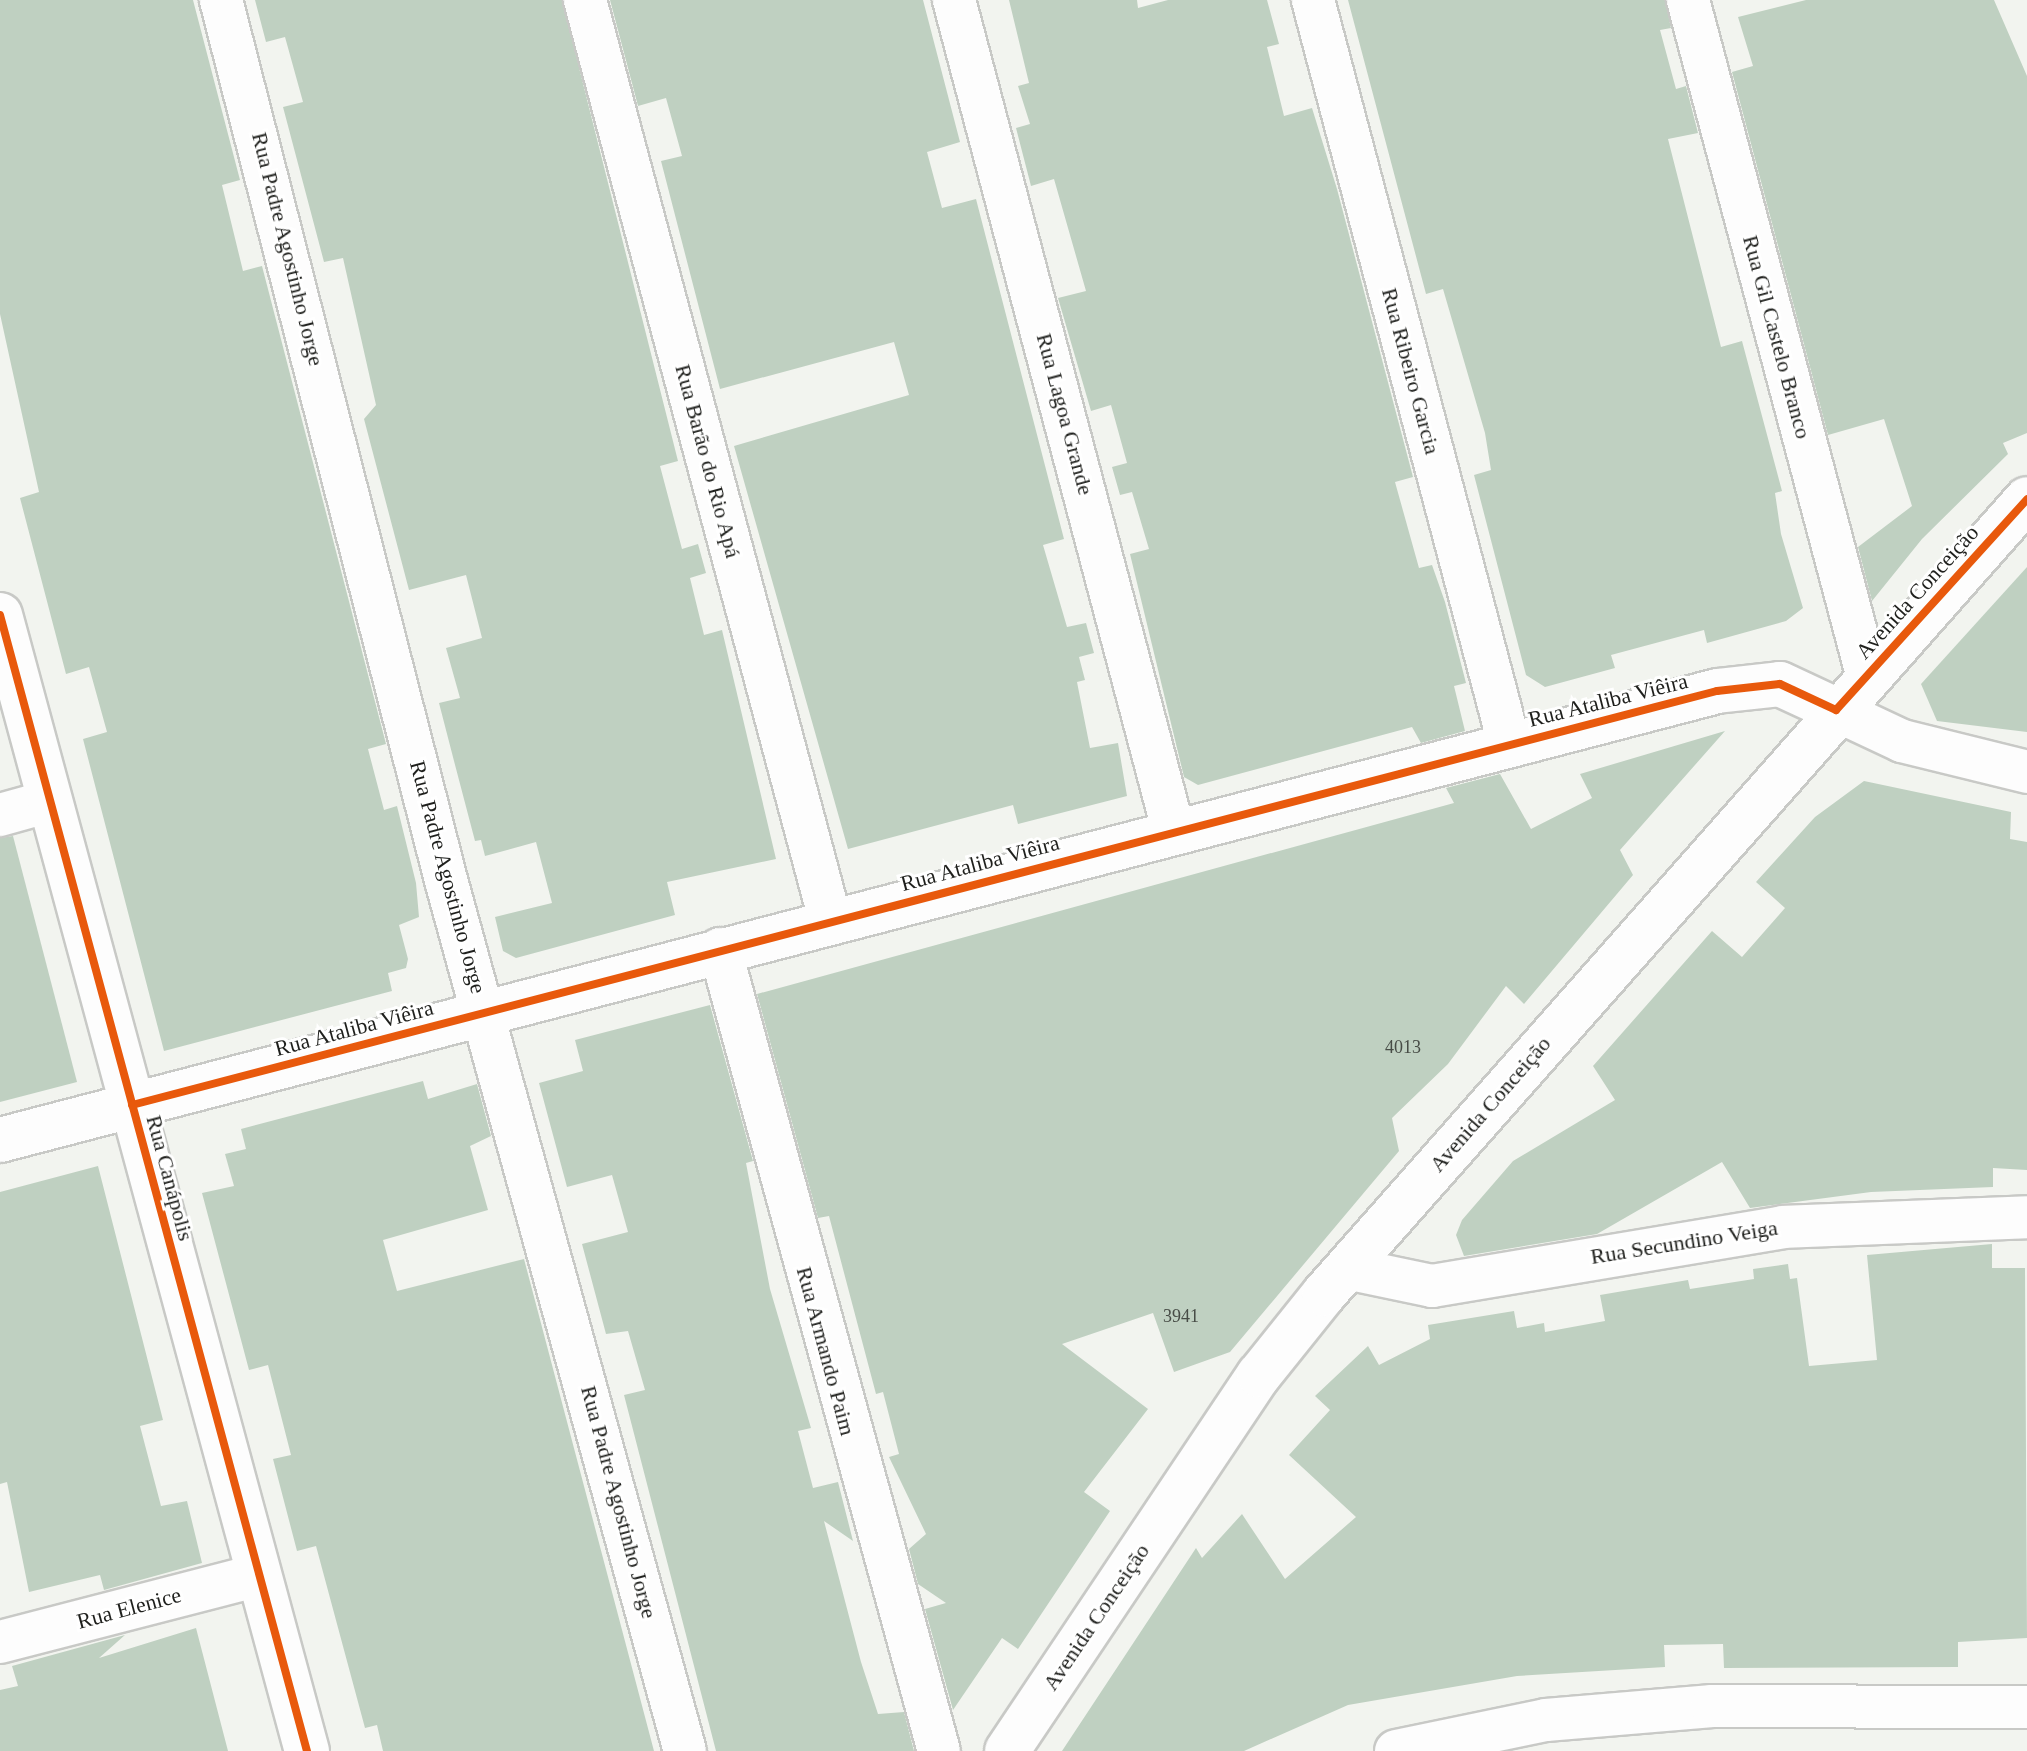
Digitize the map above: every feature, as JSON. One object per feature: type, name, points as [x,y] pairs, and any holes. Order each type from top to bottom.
[{"type":"street","name":"Rua Padre Agostinho Jorge","points":[[221,0],[484,1012],[685,1751]]},
{"type":"street","name":"Rua Barão do Rio Apá","points":[[585,0],[831,923]]},
{"type":"street","name":"Rua Lagoa Grande","points":[[954,0],[1173,829]]},
{"type":"street","name":"Rua Ribeiro Garcia","points":[[1313,0],[1509,743]]},
{"type":"street","name":"Rua Gil Castelo Branco","points":[[1688,0],[1867,674]]},
{"type":"street","name":"Avenida Conceição","points":[[1007,1751],[1259,1375],[1346,1268],[1867,674],[2027,499]]},
{"type":"street","name":"Rua Canápolis","points":[[0,615],[307,1751]]},
{"type":"street","name":"Rua Ataliba Viêira","points":[[0,1140],[720,949],[831,923],[1173,829],[1758,683],[1798,687],[1836,710]]},
{"type":"street","points":[[1836,710],[1902,741],[2027,772]]},
{"type":"street","points":[[0,815],[50,801]]},
{"type":"street","name":"Rua Armando Paim","points":[[720,949],[939,1751]]},
{"type":"street","name":"Rua Secundino Veiga","points":[[1346,1268],[1432,1286],[1783,1227],[2027,1217]]},
{"type":"street","name":"Rua Elenice","points":[[0,1642],[259,1575]]},
{"type":"street","points":[[1396,1751],[1546,1720],[1712,1706],[2027,1707]]},
{"type":"building","points":[[0,0],[193,0],[240,180],[222,185],[243,271],[262,266],[386,744],[368,749],[384,810],[397,806],[416,883],[419,917],[399,925],[408,959],[406,968],[388,973],[392,991],[164,1051],[83,739],[107,732],[89,667],[66,674],[20,498],[39,492],[0,314]]},
{"type":"building","points":[[255,0],[562,0],[678,461],[660,466],[682,549],[698,544],[706,573],[690,578],[704,635],[722,630],[776,859],[667,882],[675,915],[516,958],[503,951],[495,917],[552,903],[536,842],[485,856],[481,840],[475,841],[439,703],[460,698],[446,648],[482,638],[466,575],[409,590],[364,419],[376,405],[343,258],[324,262],[283,107],[303,102],[285,37],[266,42]]},
{"type":"building","points":[[610,0],[923,0],[960,142],[927,152],[942,208],[976,199],[1064,539],[1043,545],[1067,627],[1086,623],[1094,653],[1079,657],[1085,680],[1077,682],[1090,748],[1118,743],[1127,796],[1018,824],[1013,805],[848,849],[734,446],[909,395],[894,342],[720,389],[661,161],[682,156],[666,98],[638,106]]},
{"type":"building","points":[[1009,0],[1137,0],[1138,8],[1168,0],[1267,0],[1279,44],[1267,47],[1284,116],[1312,108],[1337,189],[1413,477],[1395,482],[1419,568],[1432,565],[1466,683],[1454,686],[1465,731],[1421,743],[1412,727],[1198,785],[1184,777],[1130,554],[1149,549],[1132,492],[1120,495],[1112,467],[1127,463],[1111,405],[1091,411],[1058,298],[1086,291],[1054,179],[1031,186],[1016,128],[1030,124],[1018,86],[1029,83]]},
{"type":"building","points":[[1348,0],[1665,0],[1671,28],[1660,30],[1676,89],[1686,86],[1698,133],[1668,139],[1721,347],[1742,341],[1782,491],[1775,493],[1781,534],[1803,608],[1786,621],[1707,643],[1704,630],[1611,655],[1615,668],[1545,687],[1526,675],[1474,475],[1491,470],[1485,433],[1443,289],[1426,294]]},
{"type":"building","points":[[1806,0],[1994,0],[2027,76],[2027,433],[2003,443],[2008,454],[1922,539],[1872,601],[1858,547],[1912,506],[1884,419],[1828,435],[1732,72],[1753,66],[1738,17]]},
{"type":"building","points":[[2027,567],[2027,732],[1937,721],[1921,684]]},
{"type":"building","points":[[1725,731],[1620,850],[1633,875],[1524,1004],[1506,986],[1448,1064],[1392,1118],[1399,1151],[1230,1352],[1174,1372],[1153,1313],[1062,1344],[1148,1409],[1084,1492],[1110,1511],[1018,1649],[1002,1638],[953,1710],[925,1609],[946,1603],[918,1584],[909,1549],[926,1534],[889,1457],[899,1454],[883,1392],[876,1394],[829,1216],[818,1218],[757,994],[1454,803],[1446,788],[1500,774],[1531,829],[1592,798],[1580,774]]},
{"type":"building","points":[[1864,781],[2011,812],[2010,839],[2027,842],[2027,1170],[1993,1168],[1993,1187],[1871,1192],[1750,1208],[1722,1162],[1597,1234],[1464,1256],[1456,1235],[1462,1220],[1513,1161],[1615,1100],[1593,1066],[1712,931],[1742,957],[1785,908],[1756,882],[1815,817]]},
{"type":"building","points":[[13,836],[77,1082],[0,1102],[0,838]]},
{"type":"building","points":[[710,1005],[753,1161],[746,1163],[770,1289],[811,1428],[798,1431],[813,1488],[838,1482],[853,1541],[824,1521],[861,1662],[878,1714],[904,1712],[914,1751],[716,1751],[624,1395],[645,1390],[628,1331],[606,1334],[582,1244],[628,1232],[612,1175],[567,1187],[539,1083],[583,1071],[575,1040]]},
{"type":"building","points":[[423,1081],[428,1099],[477,1084],[491,1136],[470,1146],[488,1210],[383,1240],[397,1291],[524,1259],[654,1751],[383,1751],[377,1725],[365,1728],[316,1546],[297,1551],[273,1459],[291,1455],[268,1365],[249,1370],[202,1193],[234,1186],[225,1154],[246,1149],[241,1129]]},
{"type":"building","points":[[98,1166],[163,1420],[140,1426],[161,1506],[187,1501],[202,1563],[104,1590],[100,1575],[29,1592],[7,1482],[0,1484],[0,1192]]},
{"type":"building","points":[[1992,1244],[1992,1268],[2025,1268],[2027,1638],[1958,1642],[1958,1667],[1724,1668],[1723,1644],[1664,1645],[1665,1667],[1517,1676],[1348,1705],[1244,1751],[1062,1751],[1196,1548],[1202,1558],[1242,1514],[1285,1579],[1356,1517],[1289,1455],[1330,1410],[1315,1396],[1368,1346],[1379,1365],[1430,1339],[1428,1325],[1514,1311],[1517,1328],[1544,1323],[1545,1332],[1605,1321],[1600,1295],[1688,1280],[1690,1289],[1754,1279],[1753,1269],[1788,1264],[1790,1279],[1797,1278],[1809,1366],[1877,1360],[1867,1255]]},
{"type":"building","points":[[196,1628],[228,1751],[0,1751],[0,1690],[18,1686],[12,1666],[125,1635],[99,1658]]},
{"type":"cycle path","points":[[132,1105],[1717,691],[1780,684],[1836,710],[2027,499]]},
{"type":"cycle path","points":[[0,615],[307,1751]]}]
